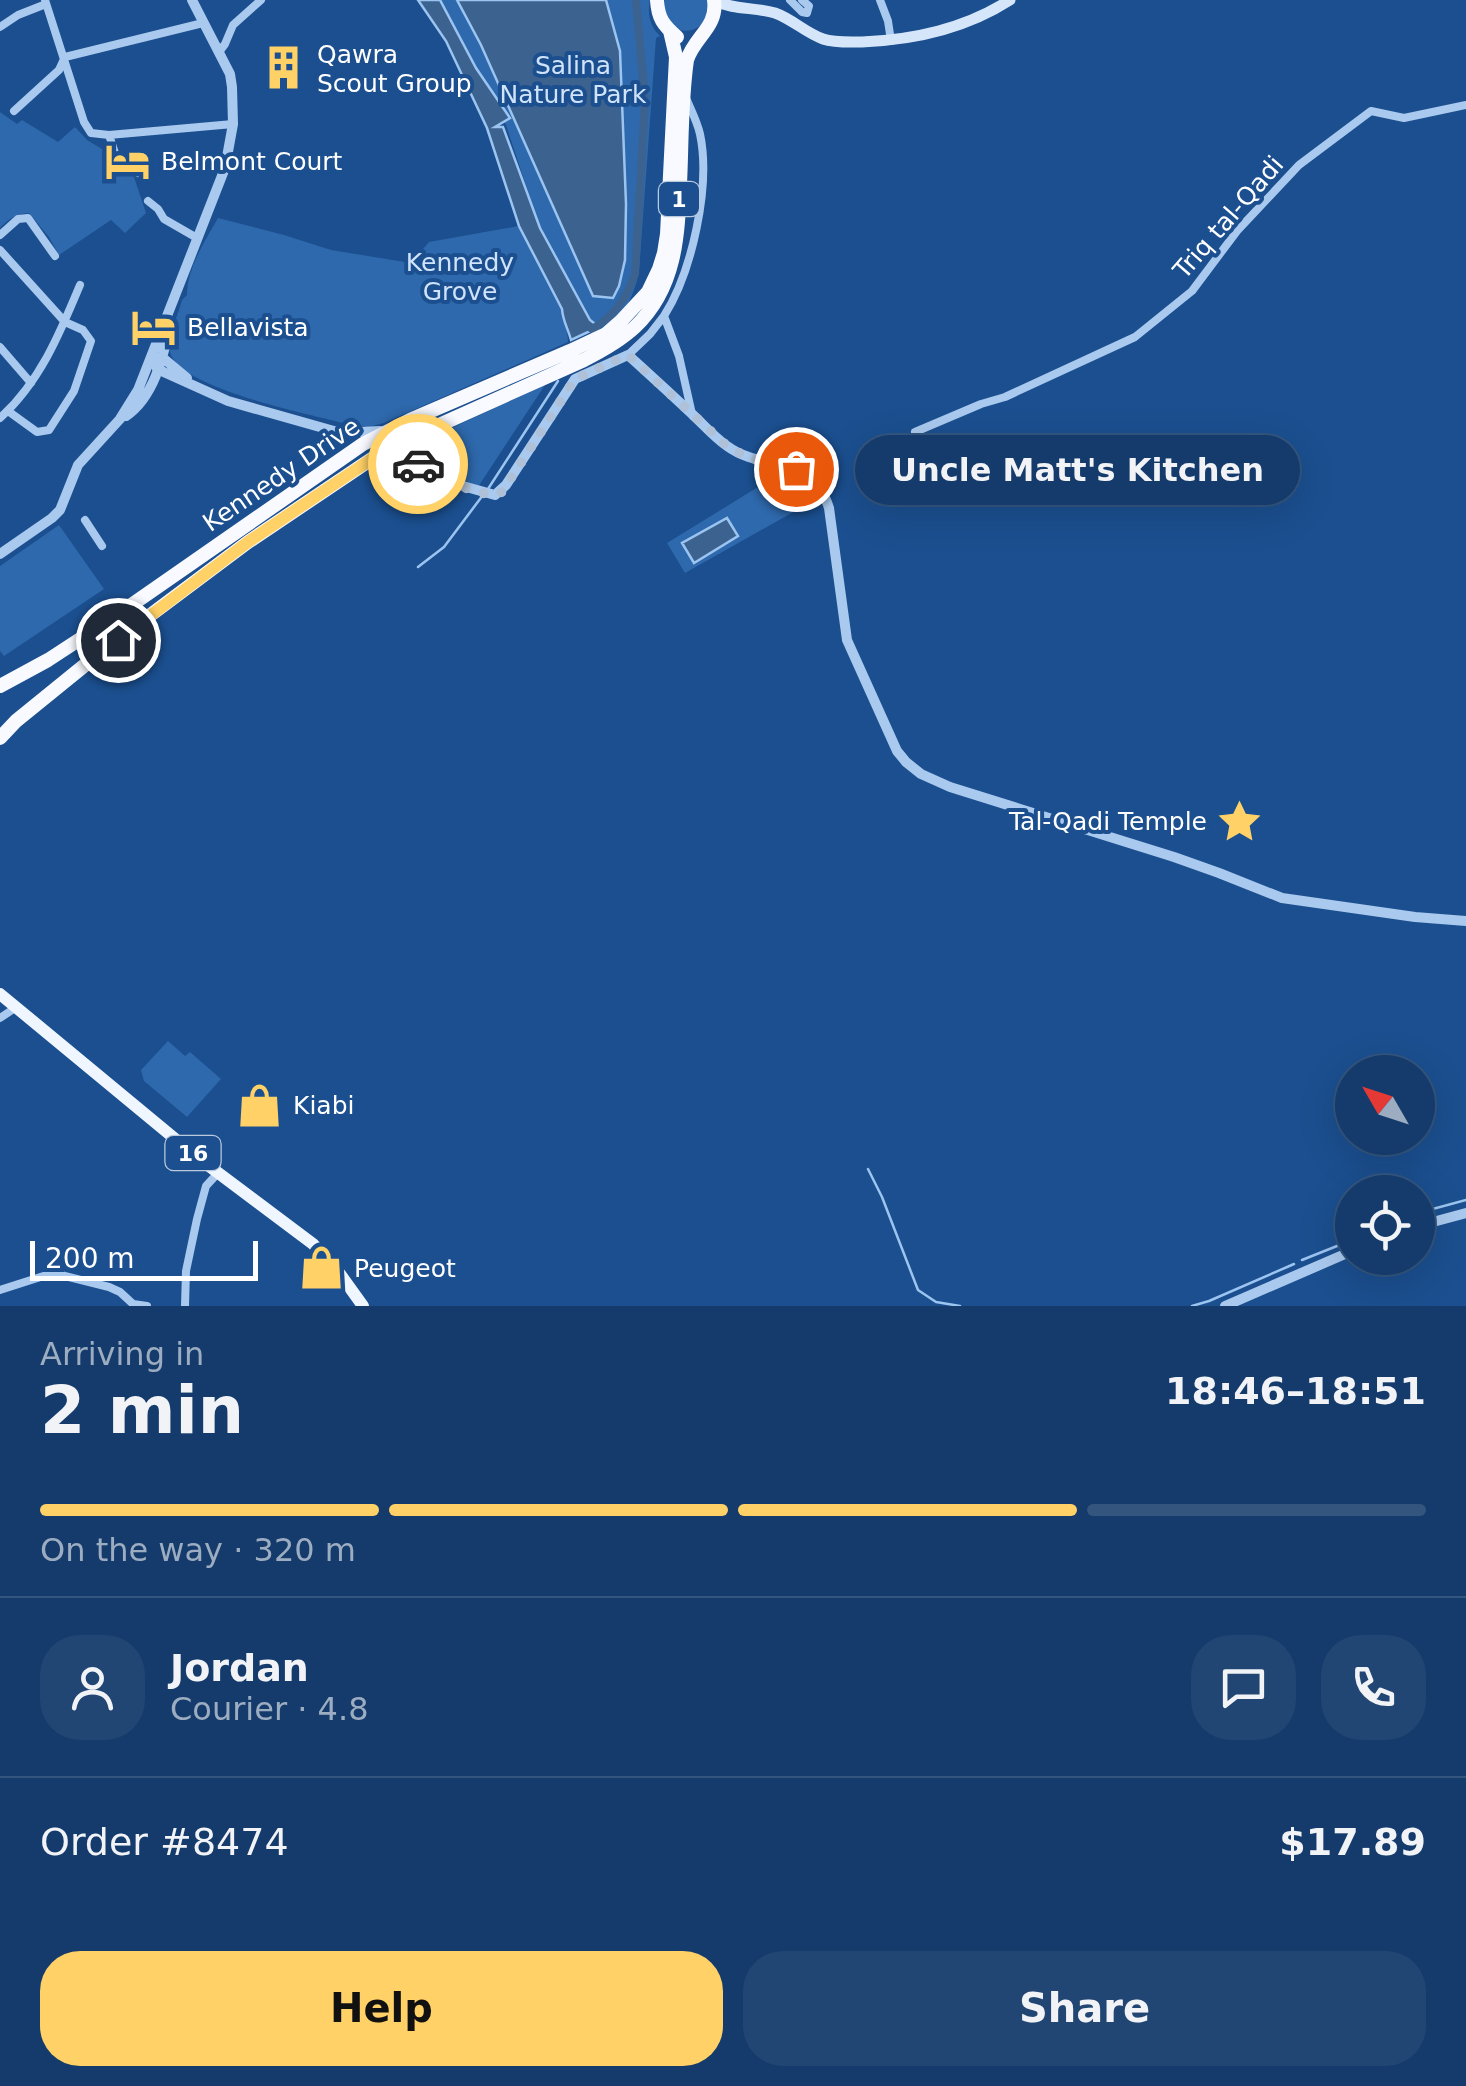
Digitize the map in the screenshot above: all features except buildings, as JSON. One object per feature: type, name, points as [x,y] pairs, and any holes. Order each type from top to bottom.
[{"type":"highway","name":"1","points":[[608,341],[634,328],[649,312],[664,287],[675,253],[690,50],[707,30],[716,10],[714,0]]},
{"type":"highway","name":"1","points":[[608,341],[648,292],[660,269],[667,234],[676,57],[670,31],[662,24],[658,2]]},
{"type":"highway","points":[[670,31],[678,38],[687,38],[707,30]]},
{"type":"highway","name":"Kennedy Drive","points":[[0,686],[117,615],[386,430],[608,341]]},
{"type":"highway","name":"Kennedy Drive","points":[[0,736],[101,652],[248,542],[388,448],[608,341]]},
{"type":"main road","points":[[714,0],[728,7],[780,14],[824,39],[846,42],[891,41],[942,32],[1010,0]]},
{"type":"main road","points":[[996,9],[1023,0]]},
{"type":"main road","points":[[707,30],[728,13],[744,8]]},
{"type":"main road","name":"16","points":[[0,998],[313,1244],[363,1306]]},
{"type":"street","points":[[120,419],[144,398],[197,238],[225,168],[233,124],[232,87],[225,62],[192,0]]},
{"type":"street","points":[[219,52],[233,26],[261,0]]},
{"type":"street","points":[[790,0],[807,13],[808,6],[802,0]]},
{"type":"street","points":[[880,0],[891,41]]},
{"type":"street","points":[[0,26],[46,2],[84,122],[91,133],[109,135],[233,124]]},
{"type":"street","points":[[64,57],[203,23]]},
{"type":"street","points":[[14,111],[59,70],[64,57]]},
{"type":"street","points":[[388,448],[452,483],[495,495],[502,492],[575,379],[628,355],[650,334],[676,297],[692,248],[701,198],[700,134],[684,94]]},
{"type":"street","name":"Triq tal-Qadi","points":[[915,432],[1005,397],[1136,337],[1192,292],[1237,231],[1299,165],[1371,111],[1404,118],[1466,105]]},
{"type":"street","points":[[109,135],[115,152],[138,173]]},
{"type":"street","points":[[148,200],[164,219],[197,238]]},
{"type":"street","points":[[0,235],[18,219],[28,218],[55,256]]},
{"type":"street","points":[[0,250],[65,322],[83,330],[91,340],[68,402],[49,430],[37,432],[4,415],[42,368],[65,322],[80,285]]},
{"type":"street","points":[[664,316],[692,414]]},
{"type":"street","points":[[0,347],[31,383]]},
{"type":"street","points":[[628,355],[728,447],[749,458],[796,469],[824,492],[847,640],[898,752],[922,774],[982,798],[1219,872],[1282,898],[1466,921]]},
{"type":"street","points":[[0,554],[60,510],[78,465],[120,419],[157,360]]},
{"type":"street","points":[[157,360],[208,393],[341,432],[386,430]]},
{"type":"street","points":[[341,432],[348,444],[348,454]]},
{"type":"street","points":[[85,520],[102,546]]},
{"type":"street","points":[[0,1018],[15,1008]]},
{"type":"street","points":[[185,1306],[186,1271],[197,1219],[206,1186],[218,1173]]},
{"type":"street","points":[[1435,1221],[1466,1213]]},
{"type":"street","points":[[1224,1306],[1335,1257]]},
{"type":"street","points":[[0,1290],[53,1273],[109,1286],[132,1304],[148,1306]]},
{"type":"green space","name":"Salina Nature Park","points":[[440,0],[650,0],[650,20],[660,36],[656,38],[639,272],[627,306],[608,323],[599,327],[590,320],[540,228],[506,125]]},
{"type":"green space","points":[[665,0],[708,0],[707,14],[695,29],[677,28],[665,13]]},
{"type":"green space","points":[[0,112],[17,124],[22,120],[58,142],[75,127],[107,152],[107,160],[134,177],[146,213],[125,233],[111,220],[59,255],[29,213],[0,228]]},
{"type":"green space","name":"Kennedy Grove","points":[[218,218],[331,250],[411,263],[429,242],[519,226],[562,309],[568,342],[368,427],[281,408],[222,389],[179,365],[169,346],[193,265]]},
{"type":"green space","points":[[545,385],[478,487],[439,473],[406,449]]},
{"type":"green space","points":[[789,468],[817,487],[820,497],[685,573],[667,543]]},
{"type":"green space","points":[[59,525],[104,589],[4,656],[0,651],[0,566]]},
{"type":"green space","points":[[168,1041],[185,1056],[190,1052],[221,1079],[187,1117],[144,1081],[141,1070]]},
{"type":"shaded area","points":[[418,0],[440,0],[476,68],[510,118],[495,127],[503,127],[540,228],[590,320],[599,327],[571,340],[562,309],[519,226],[487,128],[446,41]]},
{"type":"shaded area","name":"Salina Nature Park","points":[[457,0],[606,0],[620,51],[626,204],[625,260],[613,298],[593,296],[481,45]]},
{"type":"shaded area","points":[[727,518],[738,536],[694,563],[682,543]]},
{"type":"waterway","points":[[589,327],[592,329],[613,312],[635,274],[645,100],[636,0]]},
{"type":"waterway","points":[[488,489],[558,381]]},
{"type":"waterway","points":[[418,567],[444,547],[483,495]]},
{"type":"waterway","points":[[868,1169],[918,1290],[936,1302],[960,1306]]},
{"type":"waterway","points":[[1435,1208],[1466,1200]]},
{"type":"waterway","points":[[1302,1260],[1335,1247]]},
{"type":"waterway","points":[[1192,1306],[1294,1264]]},
{"type":"way so far","points":[[418,464],[452,483],[490,495],[502,492],[575,379],[628,355],[728,447],[749,458],[796,469]]},
{"type":"place","name":"Qawra Scout Group","points":[[284,68]]},
{"type":"place","name":"Belmont Court","points":[[128,161]]},
{"type":"place","name":"Bellavista","points":[[154,327]]},
{"type":"place","name":"Uncle Matt's Kitchen","points":[[796,469]]},
{"type":"place","name":"Tal-Qadi Temple","points":[[1240,821]]},
{"type":"place","name":"Kiabi","points":[[260,1105]]},
{"type":"place","name":"Peugeot","points":[[321,1268]]},
{"type":"route","points":[[118,640],[248,542],[388,448],[418,464]]}]
